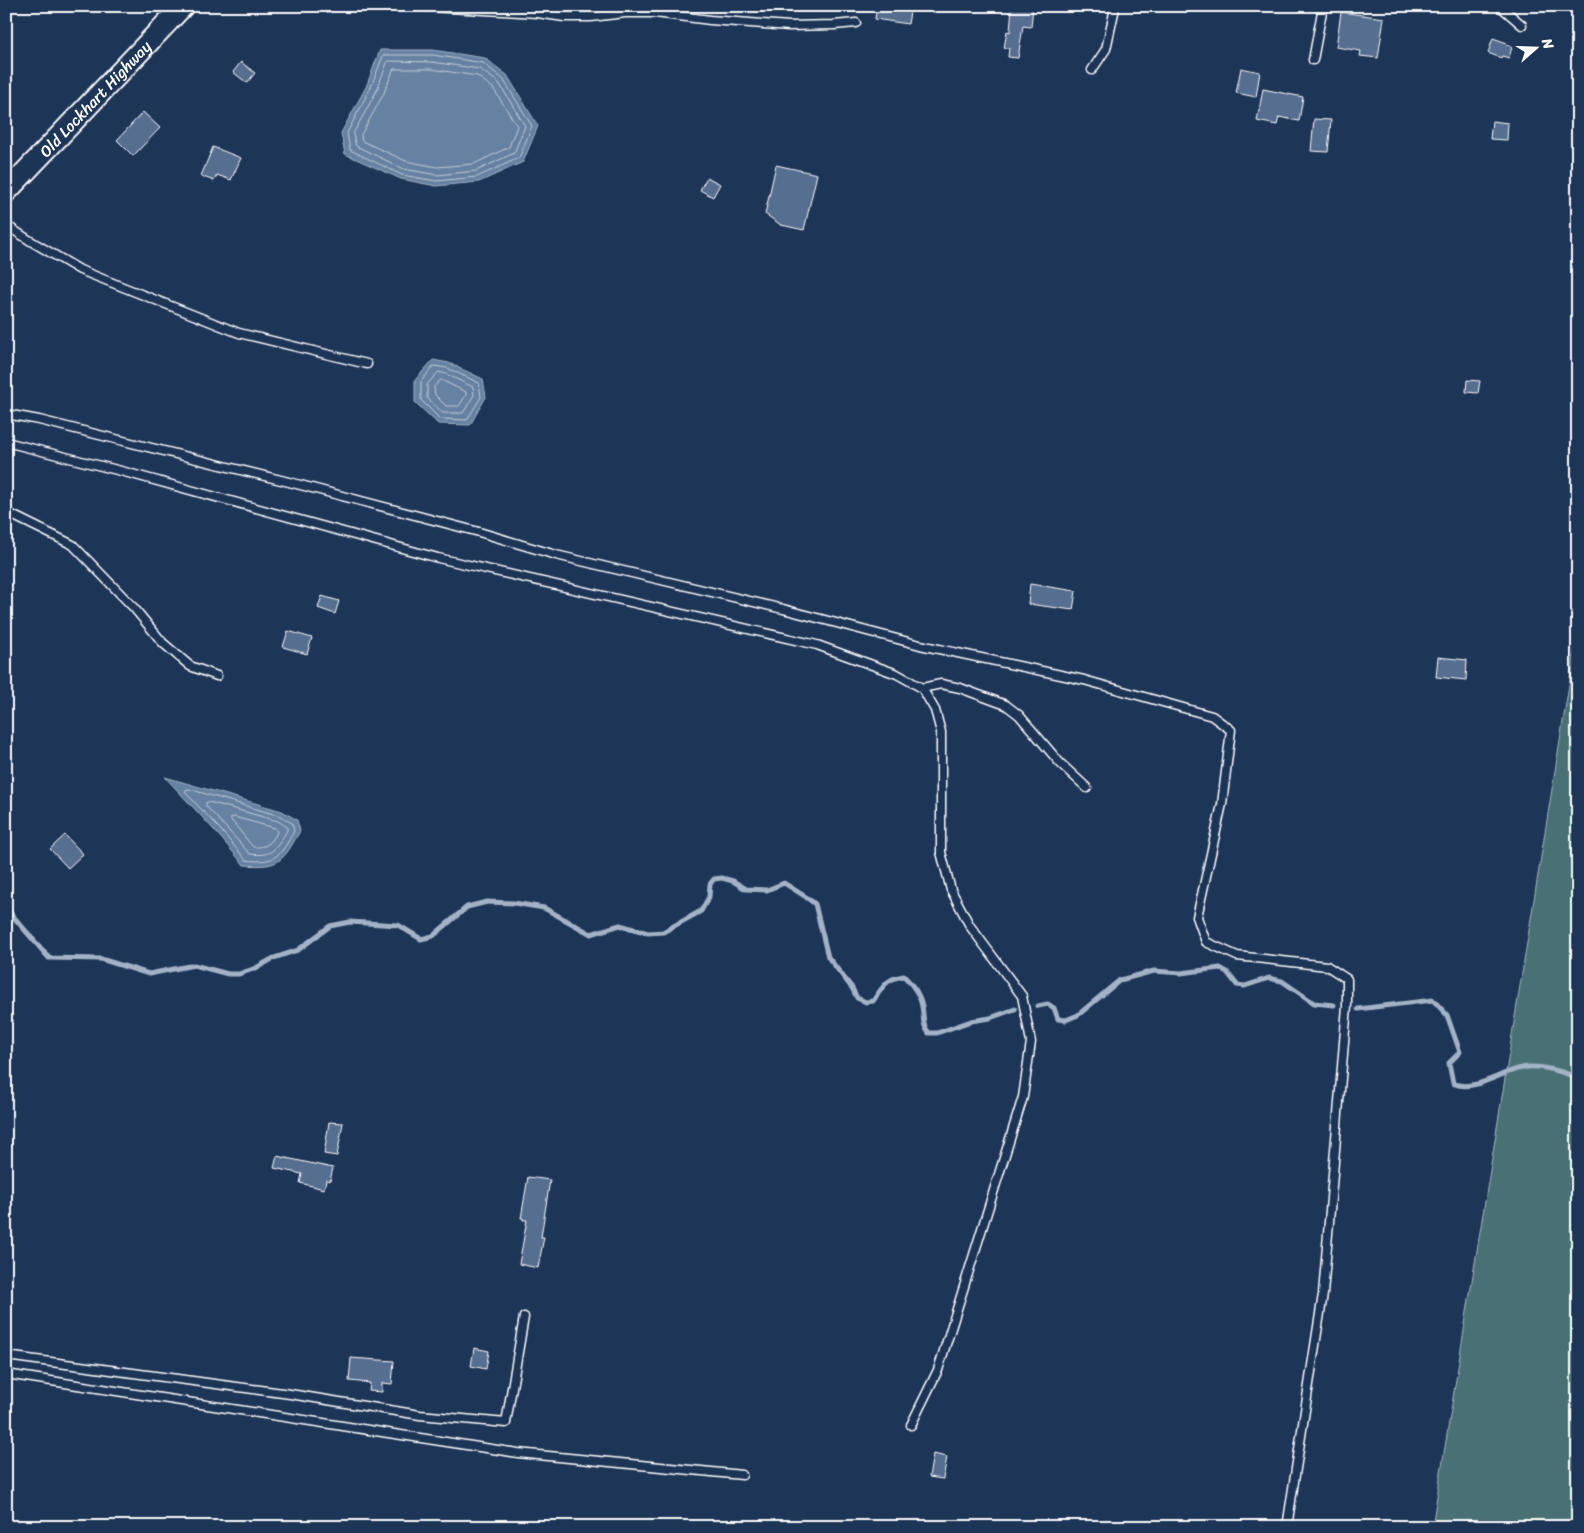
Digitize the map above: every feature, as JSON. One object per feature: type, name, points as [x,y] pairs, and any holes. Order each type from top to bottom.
[{"type":"street","name":"Old Lockhart Highway","points":[[6,192],[183,6]]},
{"type":"lane","points":[[411,6],[537,13],[564,17],[655,12],[710,20],[789,26],[856,23]]},
{"type":"lane","points":[[1092,70],[1106,49],[1114,6]]},
{"type":"lane","points":[[1313,60],[1323,6]]},
{"type":"lane","points":[[1500,6],[1522,25]]},
{"type":"lane","points":[[6,224],[80,270],[239,333],[367,364]]},
{"type":"lane","points":[[6,414],[40,420],[288,482],[479,532],[556,555],[783,609],[920,645],[1084,680],[1212,716],[1231,730],[1222,804],[1197,917],[1206,942],[1237,956],[1327,966],[1347,980],[1347,1016],[1323,1294],[1287,1527]]},
{"type":"lane","points":[[6,442],[438,558],[817,645],[897,674],[922,688],[936,710],[941,732],[941,852],[951,890],[970,926],[1022,996],[1031,1042],[1023,1097],[938,1370],[911,1425]]},
{"type":"lane","points":[[6,512],[73,545],[134,608],[163,643],[190,666],[217,676]]},
{"type":"lane","points":[[922,688],[941,684],[960,688],[1006,705],[1019,716],[1060,763],[1087,788]]},
{"type":"lane","points":[[6,1356],[290,1394],[420,1415],[506,1423],[524,1317]]},
{"type":"lane","points":[[6,1374],[518,1453],[742,1475]]},
{"type":"green space","points":[[1578,612],[1578,1527],[1432,1527],[1574,654]]},
{"type":"water","points":[[380,50],[433,50],[485,58],[507,75],[538,126],[523,162],[479,182],[436,186],[401,179],[345,154],[341,133],[366,87]]},
{"type":"water","points":[[433,360],[449,363],[483,379],[486,397],[470,425],[438,424],[415,402],[415,380]]},
{"type":"water","points":[[165,777],[282,811],[297,820],[300,831],[284,856],[279,860],[266,865],[244,865]]},
{"type":"building","points":[[877,6],[911,6],[908,24],[875,19]]},
{"type":"building","points":[[1012,6],[1033,6],[1031,27],[1023,26],[1018,58],[1008,57],[1009,48],[1004,48],[1007,31],[1010,32]]},
{"type":"building","points":[[1341,12],[1384,18],[1378,58],[1360,56],[1361,51],[1336,47]]},
{"type":"building","points":[[1493,38],[1512,47],[1509,58],[1502,56],[1501,58],[1488,53]]},
{"type":"building","points":[[241,62],[255,73],[247,83],[233,72]]},
{"type":"building","points":[[1241,68],[1260,72],[1256,97],[1236,93]]},
{"type":"building","points":[[1263,89],[1303,97],[1299,121],[1279,117],[1277,125],[1257,121]]},
{"type":"building","points":[[143,112],[160,128],[133,156],[117,140]]},
{"type":"building","points":[[1314,119],[1331,120],[1328,152],[1311,151]]},
{"type":"building","points":[[1492,121],[1508,123],[1507,140],[1490,139]]},
{"type":"building","points":[[213,147],[241,158],[231,180],[217,175],[214,181],[201,176]]},
{"type":"building","points":[[776,165],[817,174],[804,230],[781,225],[765,214]]},
{"type":"building","points":[[707,177],[720,184],[713,197],[700,190]]},
{"type":"building","points":[[1467,380],[1480,381],[1478,393],[1466,392]]},
{"type":"building","points":[[1030,584],[1076,591],[1073,610],[1028,604]]},
{"type":"building","points":[[322,596],[339,601],[335,614],[318,608]]},
{"type":"building","points":[[288,631],[312,638],[307,654],[283,647]]},
{"type":"building","points":[[1438,657],[1467,660],[1466,680],[1436,677]]},
{"type":"building","points":[[65,835],[83,854],[68,868],[50,849]]},
{"type":"building","points":[[329,1122],[343,1123],[337,1156],[324,1154]]},
{"type":"building","points":[[277,1156],[333,1168],[330,1181],[326,1180],[324,1189],[300,1183],[302,1174],[274,1168]]},
{"type":"building","points":[[528,1177],[550,1180],[541,1237],[544,1237],[538,1268],[519,1264],[527,1220],[521,1218]]},
{"type":"building","points":[[474,1348],[489,1351],[486,1369],[471,1366]]},
{"type":"building","points":[[351,1358],[394,1361],[392,1384],[382,1383],[382,1392],[369,1391],[370,1383],[349,1381]]},
{"type":"building","points":[[933,1454],[947,1457],[943,1479],[929,1477]]},
{"type":"waterway","points":[[6,908],[49,958],[101,959],[149,974],[194,965],[228,974],[239,974],[256,968],[274,958],[298,950],[330,926],[350,922],[398,925],[421,939],[433,936],[467,907],[487,902],[514,903],[544,908],[591,934],[620,925],[648,933],[663,932],[701,911],[709,897],[710,884],[714,879],[722,878],[733,881],[746,889],[767,890],[784,883],[815,904],[828,957],[852,988],[857,998],[866,1002],[873,1001],[882,987],[889,981],[904,976],[920,998],[924,1024],[929,1033],[937,1033],[1015,1009]]},
{"type":"waterway","points":[[1038,1006],[1048,1004],[1054,1008],[1058,1019],[1066,1020],[1078,1015],[1120,980],[1154,971],[1181,973],[1220,968],[1227,972],[1237,985],[1245,986],[1269,978],[1282,981],[1314,1003],[1334,1005]]},
{"type":"waterway","points":[[1358,1009],[1433,1000],[1447,1015],[1460,1052],[1449,1063],[1453,1083],[1461,1086],[1480,1083],[1510,1071],[1528,1067],[1554,1070],[1578,1079]]}]
